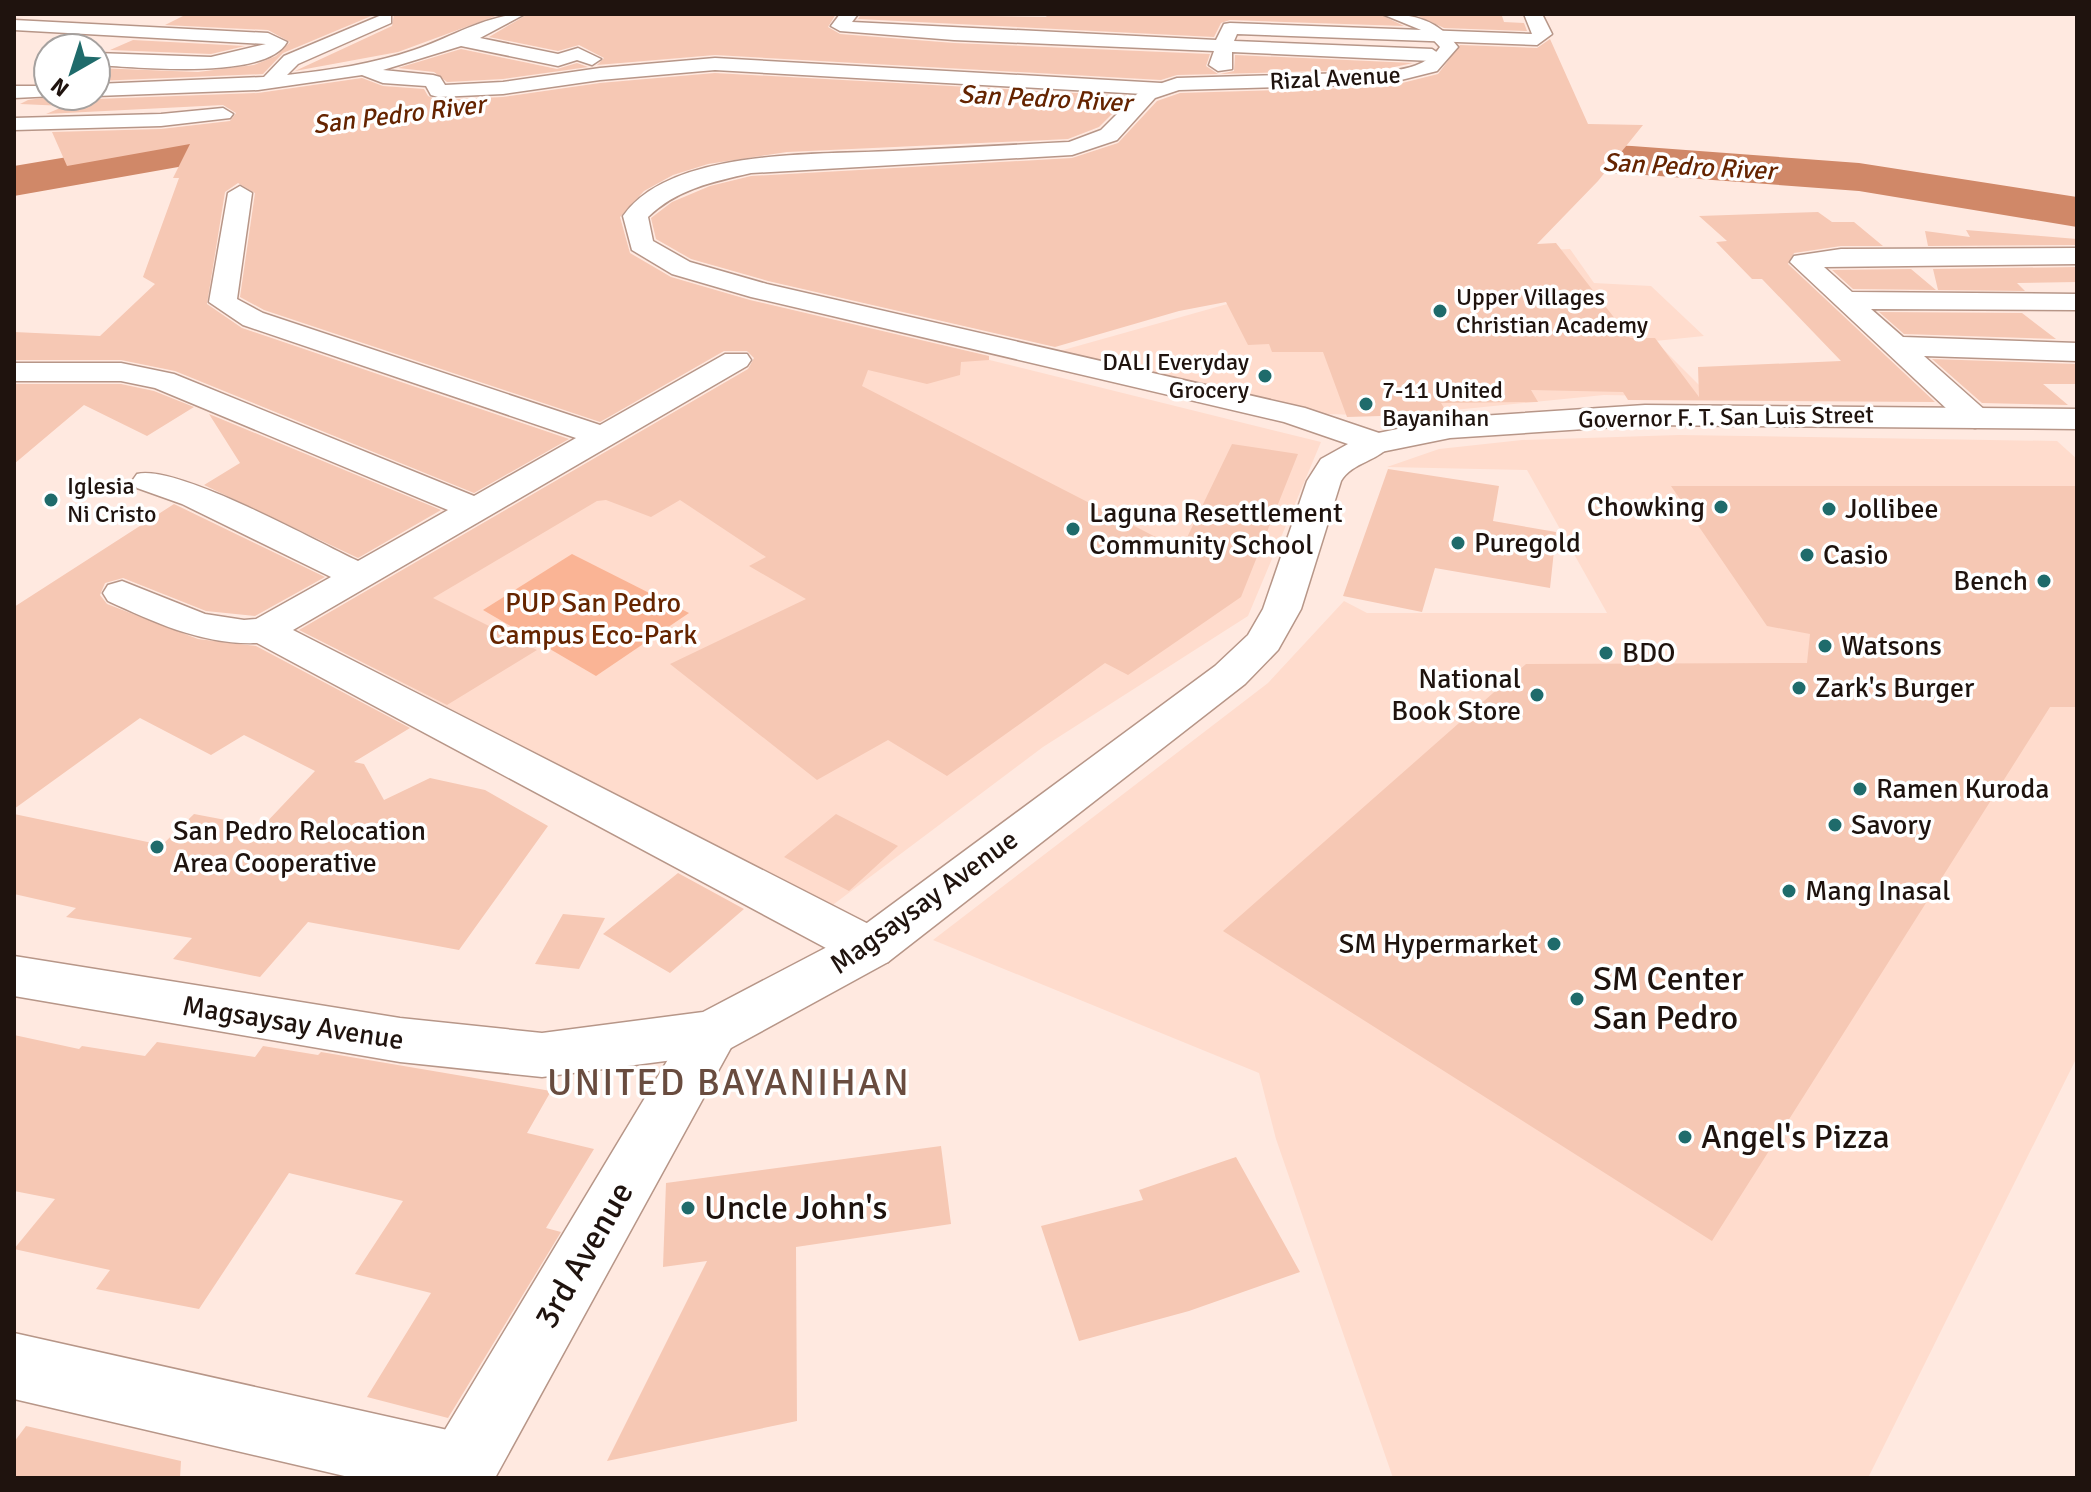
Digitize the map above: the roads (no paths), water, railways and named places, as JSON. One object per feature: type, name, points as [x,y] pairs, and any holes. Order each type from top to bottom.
[{"type":"street","points":[[112,90],[276,84],[362,68],[462,41],[516,14]]},
{"type":"street","points":[[1391,14],[1432,28],[1443,37]]},
{"type":"street","points":[[995,35],[1229,29],[1537,40],[1543,34],[1533,14]]},
{"type":"street","points":[[993,15],[986,23],[996,28],[995,35]]},
{"type":"street","points":[[276,84],[272,76],[291,60],[385,19],[342,17]]},
{"type":"street","points":[[825,39],[844,20],[1005,37],[995,58],[976,77]]},
{"type":"street","points":[[14,25],[268,38],[278,42],[276,46],[169,89]]},
{"type":"street","points":[[268,38],[291,27]]},
{"type":"street","points":[[1205,27],[1432,55]]},
{"type":"street","points":[[1218,65],[1223,59],[1229,29]]},
{"type":"street","points":[[485,32],[533,34]]},
{"type":"street","name":"Rizal Avenue","points":[[1153,93],[1199,83],[1348,81],[1415,73],[1444,57],[1449,47],[1443,37]]},
{"type":"street","points":[[462,41],[532,52],[558,60],[578,54],[598,61],[623,55],[651,69]]},
{"type":"street","points":[[941,53],[995,58],[1072,59]]},
{"type":"street","points":[[112,59],[231,62]]},
{"type":"street","points":[[1134,62],[1295,66],[1297,78]]},
{"type":"street","points":[[362,68],[383,77],[433,81],[438,91],[503,88],[715,64],[976,77],[1153,93]]},
{"type":"street","points":[[14,124],[161,120],[229,114],[224,100],[229,88]]},
{"type":"street","points":[[1153,93],[1109,135],[1072,148],[789,162],[722,171],[657,195],[635,216],[641,245],[681,268],[761,291],[1294,415],[1376,443]]},
{"type":"street","points":[[240,193],[223,302],[253,319],[601,436]]},
{"type":"street","points":[[1975,418],[1803,262],[1841,257],[2077,256]]},
{"type":"street","points":[[1845,300],[2077,302]]},
{"type":"street","points":[[1895,346],[2077,352]]},
{"type":"street","points":[[122,593],[205,629],[235,633],[264,631],[736,360]]},
{"type":"street","points":[[14,372],[121,372],[163,380],[475,509]]},
{"type":"street","name":"Governor F. T. San Luis Street","points":[[1376,443],[1450,428],[1645,415],[2077,419]]},
{"type":"street","name":"Magsaysay Avenue","points":[[14,976],[400,1040],[542,1055],[712,1033],[870,948],[1241,664],[1264,641],[1282,609],[1324,481],[1333,466],[1376,443]]},
{"type":"street","points":[[149,481],[194,497],[357,575]]},
{"type":"street","points":[[264,631],[870,948]]},
{"type":"street","name":"3rd Avenue","points":[[458,1473],[712,1033]]},
{"type":"street","points":[[14,1366],[458,1473]]},
{"type":"waterway","name":"San Pedro River","points":[[14,181],[274,136],[312,125]]},
{"type":"waterway","name":"San Pedro River","points":[[1488,154],[1632,160],[1859,177],[2077,212]]},
{"type":"place","name":"Upper Villages Christian Academy","points":[[1440,311]]},
{"type":"place","name":"DALI Everyday Grocery","points":[[1265,376]]},
{"type":"place","name":"7-11 United Bayanihan","points":[[1366,404]]},
{"type":"place","name":"Iglesia Ni Cristo","points":[[51,500]]},
{"type":"place","name":"Chowking","points":[[1721,507]]},
{"type":"place","name":"Jollibee","points":[[1829,509]]},
{"type":"place","name":"Laguna Resettlement Community School","points":[[1073,529]]},
{"type":"place","name":"Puregold","points":[[1458,543]]},
{"type":"place","name":"Casio","points":[[1807,555]]},
{"type":"place","name":"Bench","points":[[2044,581]]},
{"type":"place","name":"Watsons","points":[[1825,646]]},
{"type":"place","name":"BDO","points":[[1606,653]]},
{"type":"place","name":"Zark's Burger","points":[[1799,688]]},
{"type":"place","name":"National Book Store","points":[[1537,695]]},
{"type":"place","name":"Ramen Kuroda","points":[[1860,789]]},
{"type":"place","name":"Savory","points":[[1835,825]]},
{"type":"place","name":"San Pedro Relocation Area Cooperative","points":[[157,847]]},
{"type":"place","name":"Mang Inasal","points":[[1789,891]]},
{"type":"place","name":"SM Hypermarket","points":[[1554,944]]},
{"type":"place","name":"SM Center San Pedro","points":[[1577,999]]},
{"type":"place","name":"Angel's Pizza","points":[[1685,1137]]},
{"type":"place","name":"Uncle John's","points":[[688,1208]]},
{"type":"district","name":"UNITED BAYANIHAN","points":[[729,1082]]},
{"type":"park label","name":"PUP San Pedro Campus Eco-Park","points":[[593,619]]}]
